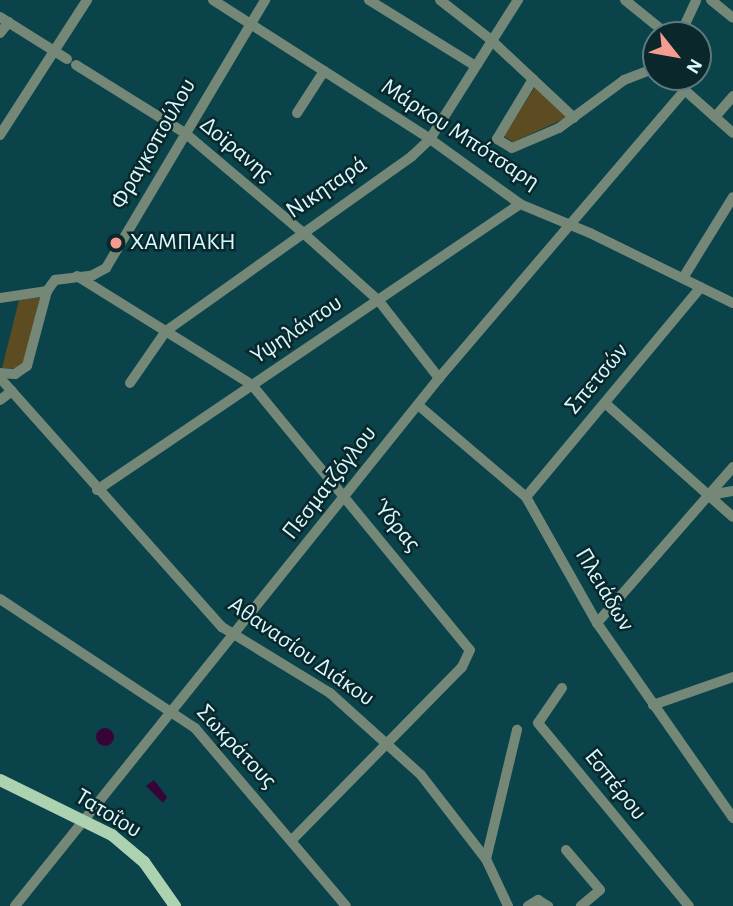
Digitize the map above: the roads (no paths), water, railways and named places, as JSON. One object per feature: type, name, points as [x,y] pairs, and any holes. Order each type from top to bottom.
[{"type":"main road","name":"Τατοΐου","points":[[0,780],[85,821],[136,854],[175,906]]},
{"type":"street","points":[[0,135],[57,52],[87,0]]},
{"type":"street","name":"Μάρκου Μπότσαρη","points":[[214,0],[430,139],[520,204],[568,223],[733,303]]},
{"type":"street","name":"Φραγκοπούλου","points":[[0,298],[47,291],[55,280],[93,275],[106,268],[248,23],[265,0]]},
{"type":"street","points":[[369,0],[474,65]]},
{"type":"street","points":[[440,0],[490,39],[574,118]]},
{"type":"street","name":"Νικηταρά","points":[[130,383],[166,331],[301,231],[412,156],[430,139],[490,39],[518,0]]},
{"type":"street","points":[[625,0],[651,21]]},
{"type":"street","points":[[686,21],[696,0]]},
{"type":"street","points":[[711,0],[733,18]]},
{"type":"street","points":[[0,33],[5,20]]},
{"type":"street","name":"Δοϊρανης","points":[[5,20],[184,133],[379,300],[439,378]]},
{"type":"street","points":[[297,113],[324,71]]},
{"type":"street","points":[[533,79],[497,139],[512,148],[574,118],[624,80],[642,73]]},
{"type":"street","name":"Πεσματζόγλου","points":[[15,906],[174,712],[439,378],[568,223],[684,91]]},
{"type":"street","points":[[686,91],[733,133]]},
{"type":"street","points":[[715,117],[733,96]]},
{"type":"street","points":[[683,278],[733,197]]},
{"type":"street","name":"Υψηλάντου","points":[[97,490],[520,204]]},
{"type":"street","name":"Ύδρας","points":[[78,276],[253,385],[470,650],[462,667],[292,841]]},
{"type":"street","name":"Σπετσών","points":[[526,497],[701,287]]},
{"type":"street","points":[[0,376],[15,374],[27,366],[47,291]]},
{"type":"street","name":"Αθανασίου Διάκου","points":[[0,376],[97,490],[235,636],[306,676],[389,743],[421,775],[486,859],[509,906]]},
{"type":"street","points":[[0,400],[12,391]]},
{"type":"street","points":[[604,403],[733,517]]},
{"type":"street","name":"Πλειάδων","points":[[418,405],[526,497],[597,623],[733,817]]},
{"type":"street","points":[[597,623],[733,467]]},
{"type":"street","points":[[709,495],[733,491]]},
{"type":"street","name":"Σωκράτους","points":[[0,599],[195,728],[346,906]]},
{"type":"street","points":[[653,705],[733,677]]},
{"type":"street","name":"Εσπέρου","points":[[562,688],[538,723],[689,906]]},
{"type":"street","points":[[486,859],[517,730]]},
{"type":"street","points":[[566,850],[599,887],[581,906]]},
{"type":"street","points":[[528,906],[538,900],[548,906]]},
{"type":"place","name":"ΧΑΜΠΑΚΗ","points":[[116,243]]}]
